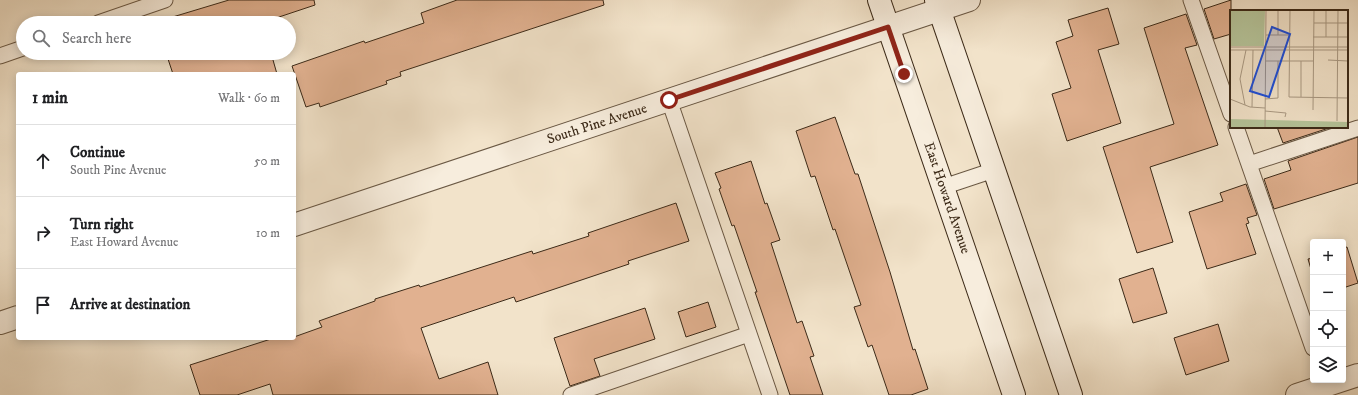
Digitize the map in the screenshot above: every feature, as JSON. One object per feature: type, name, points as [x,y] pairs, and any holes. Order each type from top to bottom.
[{"type":"main road","name":"East Howard Avenue","points":[[879,0],[1014,395]]},
{"type":"main road","name":"South Pine Avenue","points":[[296,224],[888,27],[938,5],[969,0]]},
{"type":"main road","points":[[938,5],[1072,395]]},
{"type":"main road","points":[[0,323],[16,318]]},
{"type":"main road","points":[[1346,379],[1358,376]]},
{"type":"main road","points":[[1297,395],[1325,383]]},
{"type":"lane","points":[[118,16],[165,0]]},
{"type":"lane","points":[[1191,0],[1230,111]]},
{"type":"lane","points":[[0,56],[16,50]]},
{"type":"lane","points":[[669,100],[770,395]]},
{"type":"lane","points":[[1236,128],[1313,347]]},
{"type":"lane","points":[[1249,164],[1358,128]]},
{"type":"lane","points":[[943,187],[994,170]]},
{"type":"lane","points":[[571,395],[749,334]]},
{"type":"building","points":[[229,0],[314,0],[315,5],[282,16],[176,16]]},
{"type":"building","points":[[457,0],[603,0],[604,5],[400,72],[401,76],[386,81],[387,84],[320,107],[319,103],[306,107],[296,78],[296,72],[294,72],[292,66],[364,41],[365,43],[424,23],[421,13]]},
{"type":"building","points":[[1231,0],[1230,34],[1214,39],[1204,9]]},
{"type":"building","points":[[1108,8],[1119,44],[1098,50],[1121,123],[1067,141],[1052,94],[1071,88],[1056,42],[1073,36],[1068,20]]},
{"type":"building","points":[[1186,14],[1197,45],[1185,48],[1218,145],[1150,167],[1173,242],[1137,253],[1103,147],[1174,124],[1144,28]]},
{"type":"building","points":[[168,60],[273,60],[276,72],[172,72]]},
{"type":"building","points":[[835,117],[855,174],[858,174],[890,272],[913,350],[915,349],[928,389],[911,395],[889,395],[872,345],[868,347],[854,307],[861,305],[835,229],[833,230],[815,176],[811,177],[796,131]]},
{"type":"building","points":[[1277,128],[1329,128],[1283,143]]},
{"type":"building","points":[[1358,137],[1358,183],[1274,209],[1264,179],[1291,170],[1288,161]]},
{"type":"building","points":[[751,161],[765,204],[767,203],[780,240],[771,243],[797,323],[802,321],[814,356],[810,357],[823,395],[790,395],[734,225],[732,226],[719,189],[721,188],[715,173]]},
{"type":"building","points":[[1246,184],[1257,215],[1247,218],[1249,223],[1246,224],[1256,254],[1207,269],[1189,212],[1223,201],[1220,193]]},
{"type":"building","points":[[676,203],[689,241],[628,261],[629,264],[516,302],[514,297],[421,328],[439,379],[488,362],[498,395],[273,395],[270,384],[237,395],[200,395],[190,365],[268,340],[296,340],[296,336],[322,327],[319,321],[375,301],[375,299],[419,285],[420,287],[532,251],[533,254],[589,236],[588,233]]},
{"type":"building","points":[[1346,247],[1358,283],[1346,287],[1346,275]]},
{"type":"building","points":[[1153,268],[1167,313],[1133,323],[1119,279]]},
{"type":"building","points":[[708,302],[716,327],[686,337],[678,312]]},
{"type":"building","points":[[645,308],[655,339],[594,359],[600,376],[570,386],[554,338]]},
{"type":"building","points":[[1218,324],[1229,361],[1186,375],[1174,338]]},
{"type":"route","points":[[669,100],[888,27],[904,74]]}]
